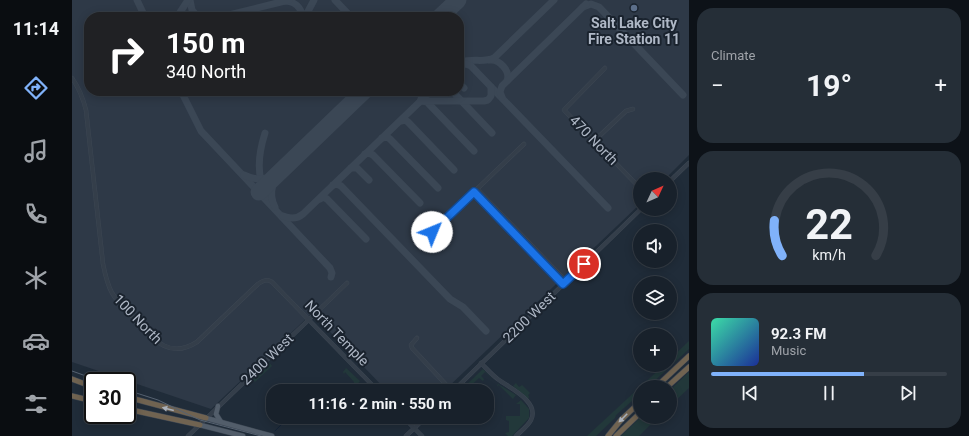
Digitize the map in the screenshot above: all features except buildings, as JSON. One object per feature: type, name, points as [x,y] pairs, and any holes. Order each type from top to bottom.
[{"type":"highway","points":[[663,380],[689,356]]},
{"type":"highway","points":[[675,380],[689,367]]},
{"type":"highway","points":[[72,379],[84,383]]},
{"type":"highway","points":[[72,396],[84,399]]},
{"type":"highway","points":[[136,399],[206,418]]},
{"type":"highway","points":[[608,436],[633,409]]},
{"type":"highway","points":[[136,410],[200,425]]},
{"type":"highway","points":[[616,436],[633,420]]},
{"type":"main road","points":[[218,406],[216,414],[222,423]]},
{"type":"main road","points":[[206,418],[272,436]]},
{"type":"main road","points":[[200,425],[243,436]]},
{"type":"street","name":"470 North","points":[[605,68],[564,110],[633,181]]},
{"type":"street","name":"100 North","points":[[72,78],[77,84],[86,110],[105,275],[112,294],[145,330],[156,341],[169,348],[180,349],[189,347],[197,342],[264,280],[269,280],[272,282],[280,291]]},
{"type":"street","points":[[594,141],[626,110],[633,109]]},
{"type":"street","points":[[432,232],[524,144]]},
{"type":"street","points":[[677,174],[689,163]]},
{"type":"street","points":[[476,190],[565,282]]},
{"type":"street","name":"2200 West","points":[[459,384],[634,216]]},
{"type":"street","name":"2400 West","points":[[188,436],[347,283]]},
{"type":"street","name":"North Temple","points":[[280,291],[371,384]]},
{"type":"street","points":[[417,338],[411,345],[412,348],[445,384]]},
{"type":"street","points":[[481,363],[497,378],[517,391],[529,404],[533,414],[531,421],[516,436]]},
{"type":"street","points":[[410,424],[422,436]]},
{"type":"street","points":[[406,436],[418,424]]},
{"type":"shaded area","points":[[72,0],[689,0],[689,155],[672,172],[633,172],[633,211],[451,384],[380,384],[312,313],[211,409],[136,384],[136,372],[102,372],[72,362]]},
{"type":"green space","points":[[689,341],[689,349],[677,360],[677,352]]},
{"type":"green space","points":[[269,362],[272,366],[255,382],[252,379]]},
{"type":"green space","points":[[346,368],[360,381],[358,384],[354,384],[345,372],[344,374],[343,372]]},
{"type":"green space","points":[[483,369],[495,381],[485,372],[481,376],[484,379],[483,381],[479,378],[473,384],[467,384]]},
{"type":"green space","points":[[656,372],[664,372],[656,380],[648,380]]},
{"type":"green space","points":[[689,372],[689,388],[677,399],[677,383]]},
{"type":"green space","points":[[516,383],[519,387],[522,385],[530,393],[528,395],[528,399],[513,386]]},
{"type":"green space","points":[[498,384],[516,395],[513,399],[499,385],[497,386]]},
{"type":"green space","points":[[633,393],[633,400],[596,436],[587,436]]},
{"type":"green space","points":[[521,400],[529,409],[529,418],[512,436],[508,436],[505,433],[509,432],[509,421],[506,420],[506,416],[520,416],[520,404],[516,404]]},
{"type":"green space","points":[[634,424],[651,424],[639,436],[621,436]]},
{"type":"waterway","points":[[275,431],[282,424]]},
{"type":"taxiway","points":[[137,0],[143,12]]},
{"type":"taxiway","points":[[180,12],[188,0]]},
{"type":"taxiway","points":[[190,0],[194,12]]},
{"type":"taxiway","points":[[241,12],[289,0]]},
{"type":"taxiway","points":[[308,12],[314,0]]},
{"type":"taxiway","points":[[335,0],[346,12]]},
{"type":"taxiway","points":[[464,62],[494,58],[554,0]]},
{"type":"taxiway","points":[[284,1],[294,3],[302,12]]},
{"type":"taxiway","points":[[502,97],[500,92],[502,86],[586,4]]},
{"type":"taxiway","points":[[583,7],[591,4],[599,7],[683,95]]},
{"type":"taxiway","points":[[490,60],[497,61],[503,66],[507,73],[507,81]]},
{"type":"taxiway","points":[[464,64],[471,66],[608,208]]},
{"type":"taxiway","points":[[423,101],[484,101],[488,100],[491,96],[491,87]]},
{"type":"taxiway","points":[[184,96],[201,131],[330,268],[332,273],[331,277]]},
{"type":"taxiway","points":[[422,96],[420,102],[427,102],[474,151]]},
{"type":"taxiway","points":[[283,216],[293,218],[303,214],[426,96]]},
{"type":"taxiway","points":[[457,96],[492,133]]},
{"type":"taxiway","points":[[401,121],[405,120],[408,122],[454,170]]},
{"type":"taxiway","points":[[265,133],[259,165],[261,181],[267,197]]},
{"type":"taxiway","points":[[382,138],[387,137],[390,139],[438,188]]},
{"type":"taxiway","points":[[365,154],[369,153],[373,155],[420,203]]},
{"type":"taxiway","points":[[275,207],[272,196],[273,185],[285,166]]},
{"type":"taxiway","points":[[351,168],[357,168],[369,180]]},
{"type":"taxiway","points":[[244,175],[261,179],[278,173]]},
{"type":"taxiway","points":[[333,185],[337,184],[341,186],[450,299],[463,307],[486,331]]},
{"type":"taxiway","points":[[320,199],[323,197],[327,199],[366,239]]},
{"type":"runway","points":[[445,12],[458,0]]},
{"type":"runway","points":[[259,192],[359,96]]},
{"type":"tram line","points":[[72,371],[84,375]]},
{"type":"tram line","points":[[136,393],[158,400],[200,420],[261,436]]},
{"type":"place","name":"Salt Lake City Fire Station 11","points":[[634,8]]},
{"type":"route","points":[[432,232],[474,192],[563,284],[584,264]]}]
